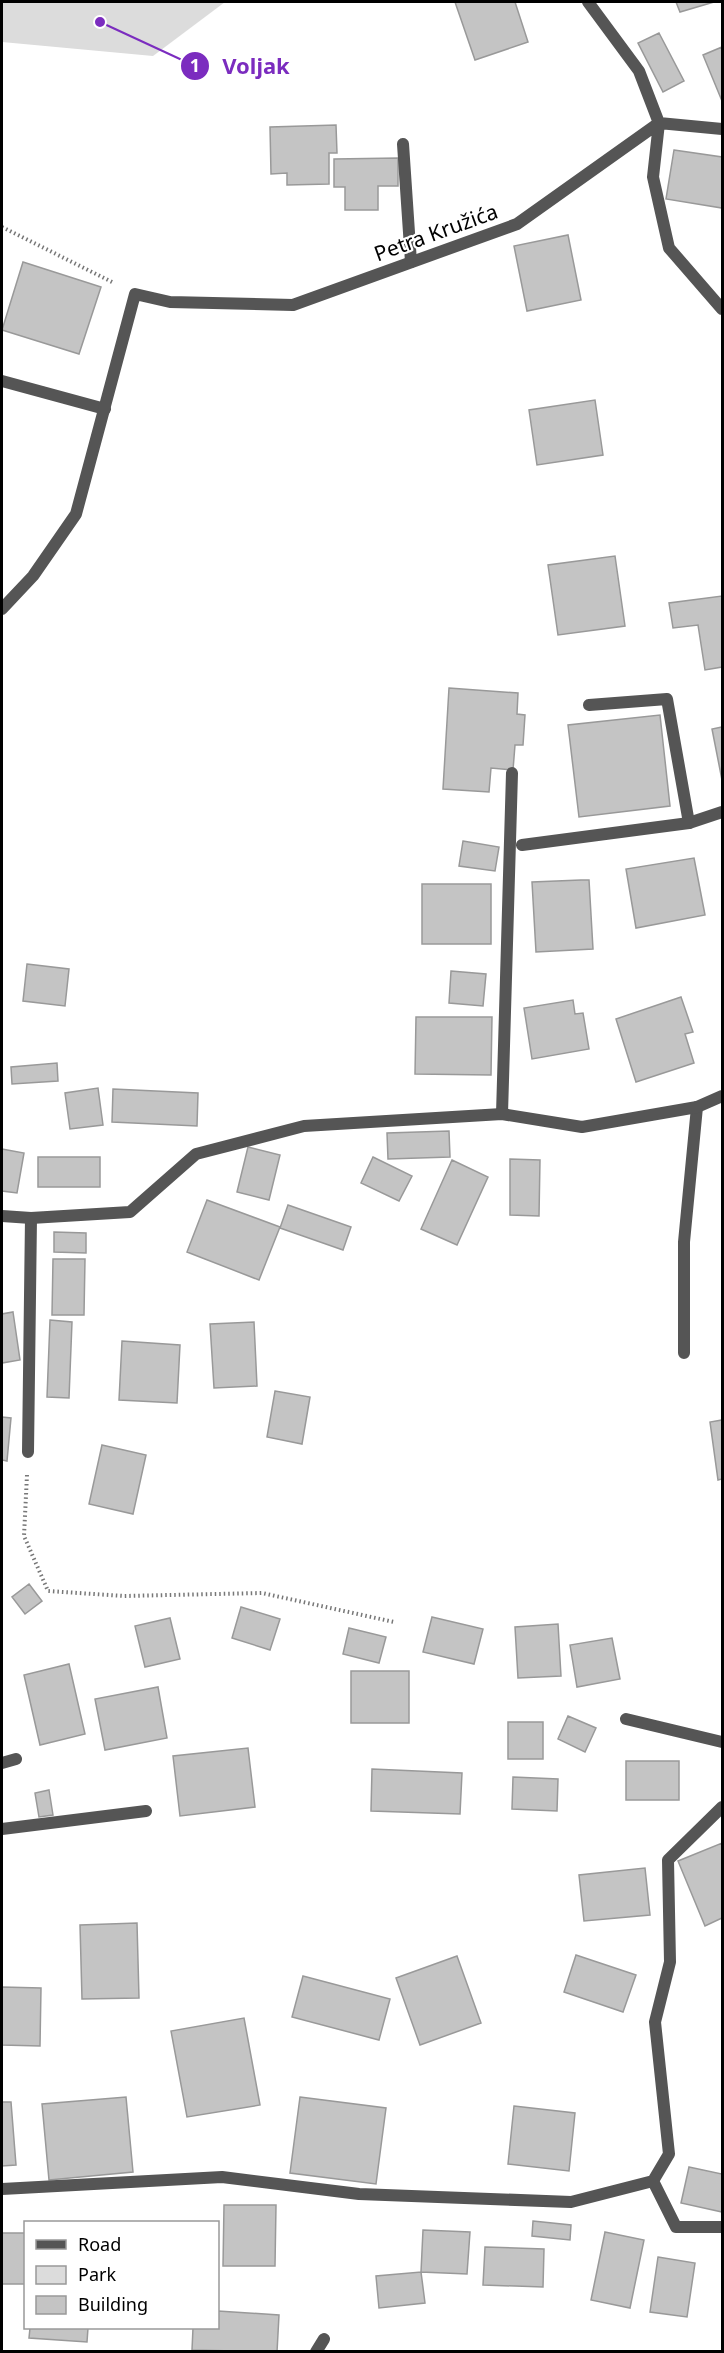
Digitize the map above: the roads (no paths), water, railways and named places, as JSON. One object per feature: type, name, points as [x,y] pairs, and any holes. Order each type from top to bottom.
[{"type":"street","points":[[588,2],[639,71],[659,123],[653,177],[669,248],[723,309]]},
{"type":"street","points":[[659,123],[723,129]]},
{"type":"street","name":"Petra Kružića","points":[[105,409],[135,294],[170,302],[293,305],[517,224],[659,123]]},
{"type":"street","points":[[403,144],[411,262]]},
{"type":"street","points":[[2,381],[105,409],[76,514],[33,576],[2,609]]},
{"type":"street","points":[[589,705],[667,699],[689,823]]},
{"type":"street","points":[[502,1114],[512,773]]},
{"type":"street","points":[[522,845],[689,823],[723,812]]},
{"type":"street","points":[[2,1216],[31,1218],[130,1212],[195,1154],[304,1126],[502,1114],[582,1127],[697,1107],[723,1096]]},
{"type":"street","points":[[684,1353],[684,1242],[697,1107]]},
{"type":"street","points":[[28,1452],[31,1218]]},
{"type":"street","points":[[626,1719],[723,1742]]},
{"type":"street","points":[[2,1763],[16,1758]]},
{"type":"street","points":[[2,2189],[222,2177],[359,2194],[571,2202],[653,2181],[669,2154],[654,2022],[670,1962],[668,1860],[723,1807]]},
{"type":"street","points":[[2,1829],[146,1811]]},
{"type":"street","points":[[653,2181],[676,2227],[723,2228]]},
{"type":"street","points":[[315,2352],[324,2339]]},
{"type":"place","name":"Voljak","points":[[100,22]]}]
